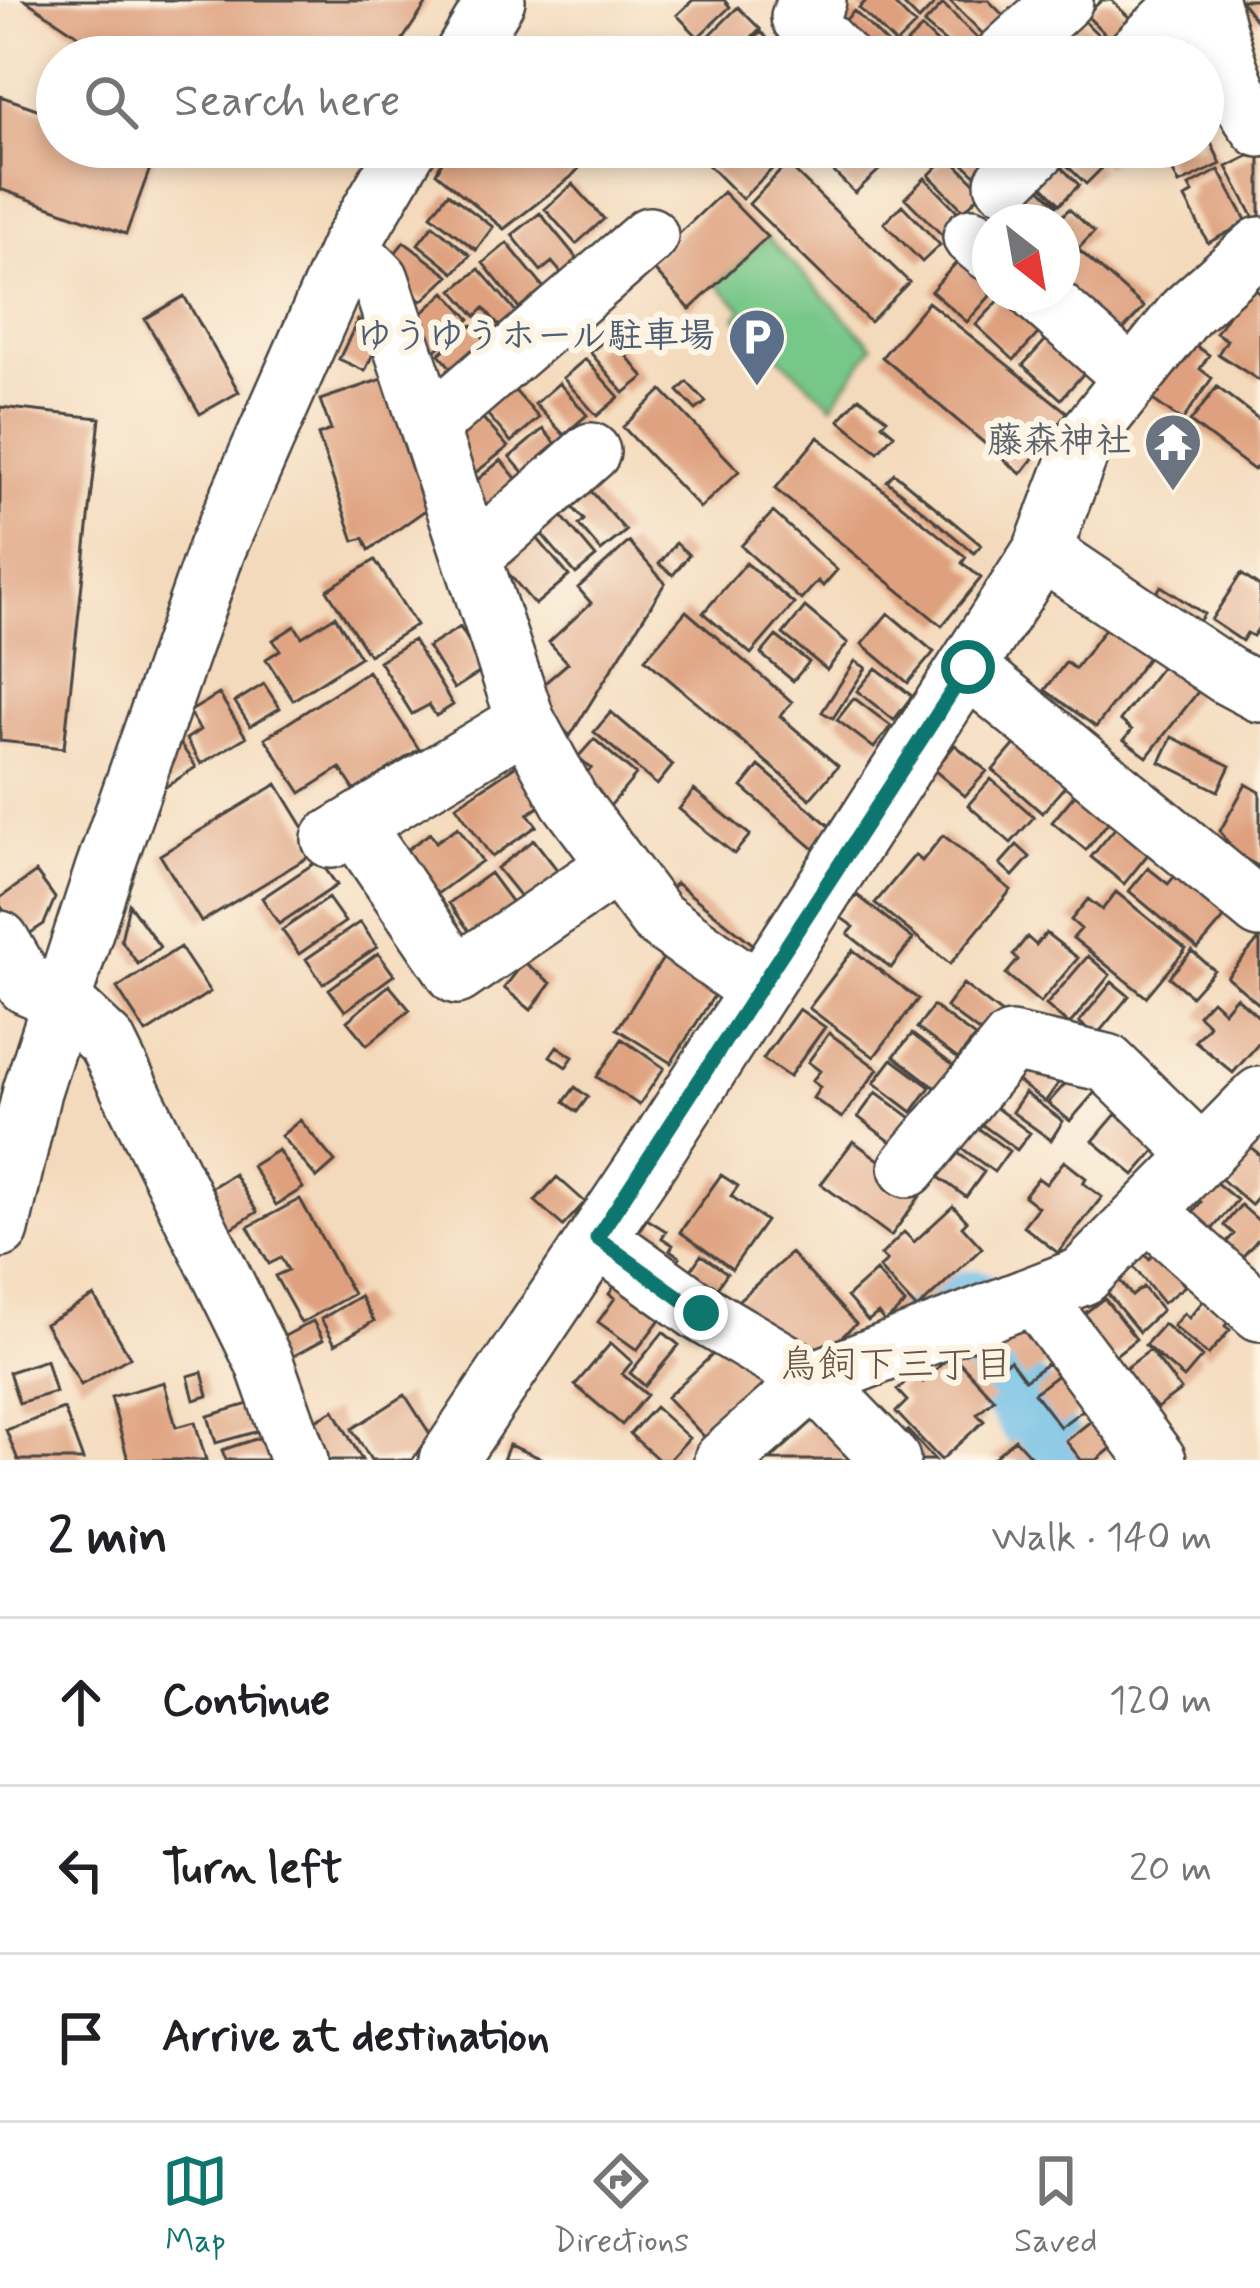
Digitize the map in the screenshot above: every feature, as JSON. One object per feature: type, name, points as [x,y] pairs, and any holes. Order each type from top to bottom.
[{"type":"street","points":[[475,36],[496,0]]},
{"type":"street","points":[[1025,36],[1064,0]]},
{"type":"street","points":[[1153,36],[1190,0]]},
{"type":"street","points":[[1209,0],[1221,36]]},
{"type":"street","points":[[800,6],[823,36]]},
{"type":"street","points":[[1224,43],[1248,113],[1260,128]]},
{"type":"street","points":[[0,1229],[16,1094],[61,1000],[217,548],[349,248],[397,168]]},
{"type":"street","points":[[429,426],[650,236]]},
{"type":"street","points":[[448,1460],[1042,551],[1085,438],[1186,312],[1260,246]]},
{"type":"street","points":[[349,248],[380,279],[526,721],[569,800],[657,918],[758,992]]},
{"type":"street","points":[[1058,312],[1133,378]]},
{"type":"street","points":[[472,557],[591,452]]},
{"type":"street","points":[[1042,551],[1260,693]]},
{"type":"street","points":[[968,667],[1260,909]]},
{"type":"street","points":[[526,721],[343,832],[457,975],[617,865]]},
{"type":"street","points":[[0,940],[26,985],[61,1000],[107,1043],[264,1362],[299,1460]]},
{"type":"street","points":[[908,1168],[1011,1042],[1107,1063],[1190,1143]]},
{"type":"street","points":[[723,1460],[814,1380],[1083,1276],[1148,1210],[1190,1143],[1256,1108]]},
{"type":"street","points":[[1148,1210],[1260,1312]]},
{"type":"street","points":[[597,1238],[701,1313],[814,1380],[891,1460]]},
{"type":"street","points":[[1034,1295],[1157,1460]]},
{"type":"green space","points":[[767,237],[873,346],[832,405],[736,317],[742,309],[717,284]]},
{"type":"building","points":[[25,0],[429,0],[405,36],[79,36]]},
{"type":"building","points":[[693,0],[724,0],[730,7],[699,36],[677,15]]},
{"type":"building","points":[[867,0],[890,0],[915,25],[904,36],[888,36],[859,8]]},
{"type":"building","points":[[899,0],[938,0],[919,20]]},
{"type":"building","points":[[949,0],[988,0],[1006,18],[985,36]]},
{"type":"building","points":[[1102,0],[1111,0],[1143,31],[1138,36],[1107,36],[1086,15]]},
{"type":"building","points":[[1240,0],[1260,0],[1257,22]]},
{"type":"building","points":[[943,4],[975,36],[938,36],[924,24]]},
{"type":"building","points":[[738,7],[760,29],[753,36],[709,36]]},
{"type":"building","points":[[854,11],[880,36],[844,36],[837,29]]},
{"type":"building","points":[[1082,19],[1099,36],[1065,36]]},
{"type":"building","points":[[0,96],[36,109],[36,168],[150,168],[126,234],[0,189]]},
{"type":"building","points":[[1257,152],[1260,218],[1255,220],[1227,167]]},
{"type":"building","points":[[439,168],[579,168],[504,229],[436,173]]},
{"type":"building","points":[[711,168],[773,168],[742,199]]},
{"type":"building","points":[[783,168],[791,168],[909,282],[870,322],[749,204]]},
{"type":"building","points":[[830,168],[879,170],[855,193]]},
{"type":"building","points":[[936,168],[960,168],[983,191],[964,211],[929,175]]},
{"type":"building","points":[[968,168],[1006,168],[988,187]]},
{"type":"building","points":[[1039,168],[1062,168],[1079,185],[1060,204],[1032,175]]},
{"type":"building","points":[[1069,168],[1101,169],[1086,184]]},
{"type":"building","points":[[1171,168],[1213,168],[1179,184]]},
{"type":"building","points":[[1219,170],[1247,222],[1208,243],[1185,198],[1193,193],[1189,186]]},
{"type":"building","points":[[925,178],[962,216],[942,235],[905,198]]},
{"type":"building","points":[[1030,179],[1056,204],[1016,204],[1010,198]]},
{"type":"building","points":[[573,184],[604,219],[576,244],[545,209]]},
{"type":"building","points":[[723,192],[767,237],[690,309],[648,263]]},
{"type":"building","points":[[448,193],[493,227],[476,250],[431,215]]},
{"type":"building","points":[[902,205],[940,245],[922,262],[884,223]]},
{"type":"building","points":[[540,213],[580,262],[563,275],[552,262],[541,271],[512,235]]},
{"type":"building","points":[[1080,219],[1094,232],[1080,247]]},
{"type":"building","points":[[433,225],[470,255],[454,273],[418,244]]},
{"type":"building","points":[[404,242],[449,276],[422,301],[402,286],[390,259]]},
{"type":"building","points":[[507,243],[544,288],[519,308],[483,263]]},
{"type":"building","points":[[1080,251],[1144,307],[1114,340],[1080,310]]},
{"type":"building","points":[[965,253],[972,259],[972,312],[976,312],[967,322],[931,291]]},
{"type":"building","points":[[479,269],[518,314],[501,328],[484,308],[476,316],[453,290]]},
{"type":"building","points":[[1248,285],[1260,293],[1260,381],[1218,354],[1227,340],[1216,333]]},
{"type":"building","points":[[445,292],[470,319],[434,352],[416,319]]},
{"type":"building","points":[[184,296],[239,392],[200,414],[145,319]]},
{"type":"building","points":[[928,302],[1068,413],[1021,474],[882,357]]},
{"type":"building","points":[[988,312],[1032,312],[1046,325],[1014,360],[976,325]]},
{"type":"building","points":[[358,320],[383,332],[365,371],[339,359]]},
{"type":"building","points":[[472,325],[492,347],[459,377],[439,354]]},
{"type":"building","points":[[1053,332],[1091,365],[1061,399],[1023,365]]},
{"type":"building","points":[[610,336],[644,377],[624,393],[590,352]]},
{"type":"building","points":[[1186,339],[1209,355],[1200,369],[1212,378],[1182,421],[1146,395]]},
{"type":"building","points":[[585,359],[619,397],[597,416],[563,378]]},
{"type":"building","points":[[391,376],[434,504],[369,550],[364,538],[354,541],[318,435],[331,430],[320,400]]},
{"type":"building","points":[[687,382],[706,402],[696,410],[678,391]]},
{"type":"building","points":[[559,383],[587,415],[564,435],[535,404]]},
{"type":"building","points":[[510,385],[539,418],[511,442],[482,408]]},
{"type":"building","points":[[1217,387],[1260,420],[1260,462],[1254,470],[1190,422]]},
{"type":"building","points":[[662,390],[739,471],[700,508],[623,427]]},
{"type":"building","points":[[859,397],[887,419],[882,424],[894,434],[878,452],[839,420]]},
{"type":"building","points":[[0,407],[100,418],[64,748],[0,741]]},
{"type":"building","points":[[480,415],[508,447],[469,478],[447,442]]},
{"type":"building","points":[[543,429],[556,444],[540,457],[545,462],[532,483],[510,457]]},
{"type":"building","points":[[818,437],[966,557],[962,563],[981,578],[942,626],[775,489]]},
{"type":"building","points":[[501,460],[524,488],[493,515],[469,487]]},
{"type":"building","points":[[894,473],[981,545],[974,553],[887,481]]},
{"type":"building","points":[[585,484],[626,531],[601,551],[566,500]]},
{"type":"building","points":[[773,512],[837,570],[823,586],[818,581],[801,600],[741,546]]},
{"type":"building","points":[[560,514],[596,557],[576,574],[539,531]]},
{"type":"building","points":[[532,532],[569,576],[535,605],[498,561]]},
{"type":"building","points":[[629,542],[665,583],[570,736],[532,694],[568,663],[549,642],[591,603],[578,588]]},
{"type":"building","points":[[676,543],[689,555],[673,575],[659,564]]},
{"type":"building","points":[[375,560],[416,625],[369,655],[327,590]]},
{"type":"building","points":[[746,563],[794,604],[751,654],[703,613]]},
{"type":"building","points":[[1241,574],[1260,587],[1260,626],[1242,641],[1211,620]]},
{"type":"building","points":[[1161,586],[1204,614],[1188,638],[1145,611]]},
{"type":"building","points":[[805,607],[848,643],[827,670],[783,634]]},
{"type":"building","points":[[686,611],[792,702],[780,716],[838,766],[810,799],[645,659]]},
{"type":"building","points":[[888,613],[934,652],[908,683],[862,644]]},
{"type":"building","points":[[335,616],[360,657],[293,700],[266,659],[280,650],[273,640],[295,626],[302,637]]},
{"type":"building","points":[[1110,622],[1152,652],[1096,727],[1045,690],[1066,662],[1075,669]]},
{"type":"building","points":[[460,627],[485,669],[454,689],[428,647]]},
{"type":"building","points":[[776,636],[809,662],[793,681],[761,654]]},
{"type":"building","points":[[413,640],[453,705],[436,716],[429,705],[412,714],[379,661]]},
{"type":"building","points":[[855,661],[866,668],[833,718],[822,712]]},
{"type":"building","points":[[1166,661],[1201,688],[1147,757],[1124,740],[1132,730],[1120,720]]},
{"type":"building","points":[[876,668],[912,696],[894,720],[857,691]]},
{"type":"building","points":[[368,671],[419,749],[355,791],[340,768],[301,793],[265,738]]},
{"type":"building","points":[[264,684],[280,708],[250,726],[235,702]]},
{"type":"building","points":[[219,694],[246,737],[201,764],[186,739],[200,730],[189,712]]},
{"type":"building","points":[[854,698],[891,726],[874,748],[837,720]]},
{"type":"building","points":[[611,712],[673,765],[657,785],[594,732]]},
{"type":"building","points":[[1022,736],[1071,779],[1042,813],[993,770]]},
{"type":"building","points":[[1172,737],[1230,766],[1218,791],[1160,762]]},
{"type":"building","points":[[594,739],[636,775],[606,811],[575,785],[591,768],[578,757]]},
{"type":"building","points":[[179,742],[196,767],[161,790],[156,782]]},
{"type":"building","points":[[955,745],[987,771],[965,796],[934,770]]},
{"type":"building","points":[[518,764],[545,803],[528,814],[537,826],[492,857],[456,806]]},
{"type":"building","points":[[759,766],[832,828],[814,849],[742,787]]},
{"type":"building","points":[[991,779],[1034,817],[1011,843],[968,805]]},
{"type":"building","points":[[277,784],[318,851],[201,922],[160,855]]},
{"type":"building","points":[[1246,784],[1260,792],[1260,867],[1236,854],[1220,831]]},
{"type":"building","points":[[1081,787],[1114,815],[1086,850],[1052,822]]},
{"type":"building","points":[[694,790],[750,835],[734,854],[679,809]]},
{"type":"building","points":[[1121,821],[1153,848],[1124,884],[1091,857]]},
{"type":"building","points":[[458,827],[482,861],[429,900],[398,856],[430,833],[436,842]]},
{"type":"building","points":[[943,835],[1011,890],[950,964],[875,903],[915,855],[922,861]]},
{"type":"building","points":[[534,840],[562,876],[526,904],[497,868]]},
{"type":"building","points":[[1017,845],[1030,857],[1013,876],[1000,864]]},
{"type":"building","points":[[319,860],[337,885],[279,924],[262,898]]},
{"type":"building","points":[[1148,868],[1168,884],[1182,868],[1232,909],[1198,949],[1129,891]]},
{"type":"building","points":[[36,872],[55,898],[44,924],[23,938],[0,898]]},
{"type":"building","points":[[490,873],[519,912],[477,942],[449,903]]},
{"type":"building","points":[[676,883],[754,945],[742,960],[667,894]]},
{"type":"building","points":[[1116,892],[1186,949],[1146,997],[1073,938],[1081,929],[1071,920],[1088,899],[1102,910]]},
{"type":"building","points":[[857,895],[913,939],[891,968],[848,934],[854,927],[840,917]]},
{"type":"building","points":[[328,898],[345,922],[299,954],[282,930]]},
{"type":"building","points":[[129,904],[160,947],[138,964],[121,940]]},
{"type":"building","points":[[360,922],[377,947],[323,984],[306,959]]},
{"type":"building","points":[[1046,933],[1078,958],[1040,1003],[1006,974],[1027,937],[1036,945]]},
{"type":"building","points":[[1260,938],[1260,1005],[1227,977]]},
{"type":"building","points":[[180,947],[210,992],[146,1033],[117,988]]},
{"type":"building","points":[[853,950],[918,999],[874,1057],[809,1008]]},
{"type":"building","points":[[1192,951],[1214,970],[1191,996],[1169,977]]},
{"type":"building","points":[[378,953],[394,975],[345,1011],[329,989]]},
{"type":"building","points":[[1088,956],[1110,975],[1069,1025],[1046,1005]]},
{"type":"building","points":[[664,957],[717,991],[671,1063],[617,1029]]},
{"type":"building","points":[[524,962],[551,983],[531,1010],[504,988]]},
{"type":"building","points":[[1112,982],[1129,996],[1096,1036],[1079,1022]]},
{"type":"building","points":[[963,984],[1007,1018],[989,1040],[946,1007]]},
{"type":"building","points":[[389,985],[410,1010],[367,1045],[347,1021]]},
{"type":"building","points":[[1236,997],[1260,1018],[1260,1042],[1233,1073],[1195,1041],[1209,1025],[1198,1015],[1212,1000],[1224,1011]]},
{"type":"building","points":[[933,1006],[975,1037],[958,1059],[917,1028]]},
{"type":"building","points":[[799,1009],[825,1027],[789,1077],[763,1059]]},
{"type":"building","points":[[829,1033],[878,1069],[842,1118],[813,1098],[820,1087],[812,1081],[820,1071],[808,1062]]},
{"type":"building","points":[[912,1034],[954,1066],[937,1089],[894,1056]]},
{"type":"building","points":[[622,1039],[664,1068],[639,1105],[597,1077]]},
{"type":"building","points":[[557,1046],[573,1057],[566,1067],[550,1056]]},
{"type":"building","points":[[1036,1057],[1063,1077],[1045,1102],[1008,1074]]},
{"type":"building","points":[[892,1059],[930,1087],[912,1112],[874,1083]]},
{"type":"building","points":[[1074,1074],[1102,1084],[1070,1121],[1048,1103]]},
{"type":"building","points":[[575,1087],[588,1097],[577,1112],[564,1102]]},
{"type":"building","points":[[876,1092],[914,1120],[895,1145],[858,1117]]},
{"type":"building","points":[[1025,1093],[1063,1121],[1051,1140],[1012,1112]]},
{"type":"building","points":[[987,1101],[1030,1133],[1017,1150],[974,1119]]},
{"type":"building","points":[[1133,1109],[1166,1138],[1134,1175],[1093,1141],[1116,1114],[1123,1120]]},
{"type":"building","points":[[300,1120],[335,1162],[317,1178],[281,1136]]},
{"type":"building","points":[[967,1120],[1009,1151],[994,1172],[952,1141]]},
{"type":"building","points":[[853,1141],[923,1192],[891,1236],[821,1184]]},
{"type":"building","points":[[944,1143],[984,1172],[966,1197],[926,1168]]},
{"type":"building","points":[[1246,1143],[1260,1155],[1260,1194],[1251,1205],[1217,1175]]},
{"type":"building","points":[[278,1150],[303,1188],[276,1205],[252,1166]]},
{"type":"building","points":[[1064,1161],[1102,1197],[1058,1253],[1023,1226],[1038,1207],[1024,1196],[1038,1178],[1046,1184]]},
{"type":"building","points":[[234,1174],[257,1212],[227,1231],[204,1192]]},
{"type":"building","points":[[721,1175],[738,1186],[731,1196],[766,1221],[732,1269],[680,1232]]},
{"type":"building","points":[[557,1177],[585,1202],[563,1226],[535,1201]]},
{"type":"building","points":[[1209,1177],[1237,1200],[1205,1238],[1185,1221],[1201,1202],[1194,1197]]},
{"type":"building","points":[[300,1199],[353,1294],[301,1323],[275,1276],[288,1270],[281,1258],[269,1264],[248,1227]]},
{"type":"building","points":[[1241,1205],[1260,1222],[1260,1237],[1236,1264],[1220,1249],[1234,1234],[1224,1225]]},
{"type":"building","points":[[953,1206],[967,1221],[962,1226],[982,1248],[917,1309],[879,1268],[887,1261],[881,1255],[904,1232],[914,1242]]},
{"type":"building","points":[[647,1219],[666,1231],[662,1238],[680,1257],[668,1274],[628,1246]]},
{"type":"building","points":[[1163,1247],[1182,1272],[1177,1276],[1185,1286],[1163,1303],[1131,1264],[1144,1253],[1149,1259]]},
{"type":"building","points":[[791,1253],[856,1324],[809,1366],[730,1308]]},
{"type":"building","points":[[701,1255],[727,1273],[706,1303],[681,1285]]},
{"type":"building","points":[[876,1271],[905,1304],[885,1322],[878,1313],[868,1321],[847,1297]]},
{"type":"building","points":[[1114,1273],[1132,1296],[1143,1287],[1162,1310],[1139,1332],[1100,1284]]},
{"type":"building","points":[[621,1277],[667,1310],[637,1350],[598,1322],[615,1298],[609,1294]]},
{"type":"building","points":[[94,1296],[130,1357],[81,1385],[45,1324]]},
{"type":"building","points":[[360,1296],[374,1321],[335,1344],[321,1319]]},
{"type":"building","points":[[1104,1298],[1136,1339],[1107,1362],[1075,1321]]},
{"type":"building","points":[[1204,1300],[1228,1321],[1225,1326],[1230,1330],[1208,1355],[1173,1326],[1184,1313],[1189,1318]]},
{"type":"building","points":[[313,1321],[323,1340],[277,1365],[266,1346]]},
{"type":"building","points":[[1017,1324],[1023,1332],[1029,1326],[1059,1355],[1025,1380],[989,1344]]},
{"type":"building","points":[[1164,1324],[1202,1357],[1184,1378],[1145,1345]]},
{"type":"building","points":[[663,1332],[679,1345],[645,1386],[630,1373]]},
{"type":"building","points":[[611,1343],[632,1362],[622,1374],[647,1395],[622,1425],[575,1385]]},
{"type":"building","points":[[722,1346],[779,1385],[714,1447],[667,1397]]},
{"type":"building","points":[[1150,1350],[1181,1390],[1157,1408],[1150,1400],[1141,1407],[1117,1375]]},
{"type":"building","points":[[952,1354],[994,1399],[977,1414],[984,1421],[941,1460],[896,1412],[907,1401],[897,1390],[915,1373],[923,1382]]},
{"type":"building","points":[[46,1360],[55,1392],[19,1403],[9,1372]]},
{"type":"building","points":[[1068,1367],[1087,1407],[1060,1427],[1034,1393]]},
{"type":"building","points":[[202,1372],[208,1396],[194,1400],[188,1376]]},
{"type":"building","points":[[164,1382],[176,1427],[195,1422],[206,1460],[128,1460],[111,1397]]},
{"type":"building","points":[[405,1395],[430,1434],[412,1460],[371,1460],[352,1429]]},
{"type":"building","points":[[265,1399],[273,1427],[216,1443],[208,1416]]},
{"type":"building","points":[[655,1407],[689,1438],[669,1460],[659,1460],[630,1434]]},
{"type":"building","points":[[64,1409],[83,1460],[18,1460],[6,1430]]},
{"type":"building","points":[[334,1410],[362,1460],[317,1460],[299,1429]]},
{"type":"building","points":[[1102,1412],[1124,1438],[1097,1460],[1081,1460],[1066,1441]]},
{"type":"building","points":[[814,1420],[850,1460],[770,1460]]},
{"type":"building","points":[[908,1431],[935,1460],[897,1460],[896,1443]]},
{"type":"building","points":[[274,1433],[282,1460],[226,1460],[222,1450]]},
{"type":"building","points":[[1015,1439],[1034,1460],[991,1460]]},
{"type":"building","points":[[509,1445],[545,1460],[503,1460]]},
{"type":"waterway","points":[[973,1304],[932,1322],[1020,1397],[1057,1460]]},
{"type":"place","name":"ゆうゆうホール駐車場","points":[[757,388]]},
{"type":"place","name":"藤森神社","points":[[1173,493]]},
{"type":"district","name":"鳥飼下三丁目","points":[[896,1366]]},
{"type":"route","points":[[701,1313],[597,1238],[968,667]]}]
